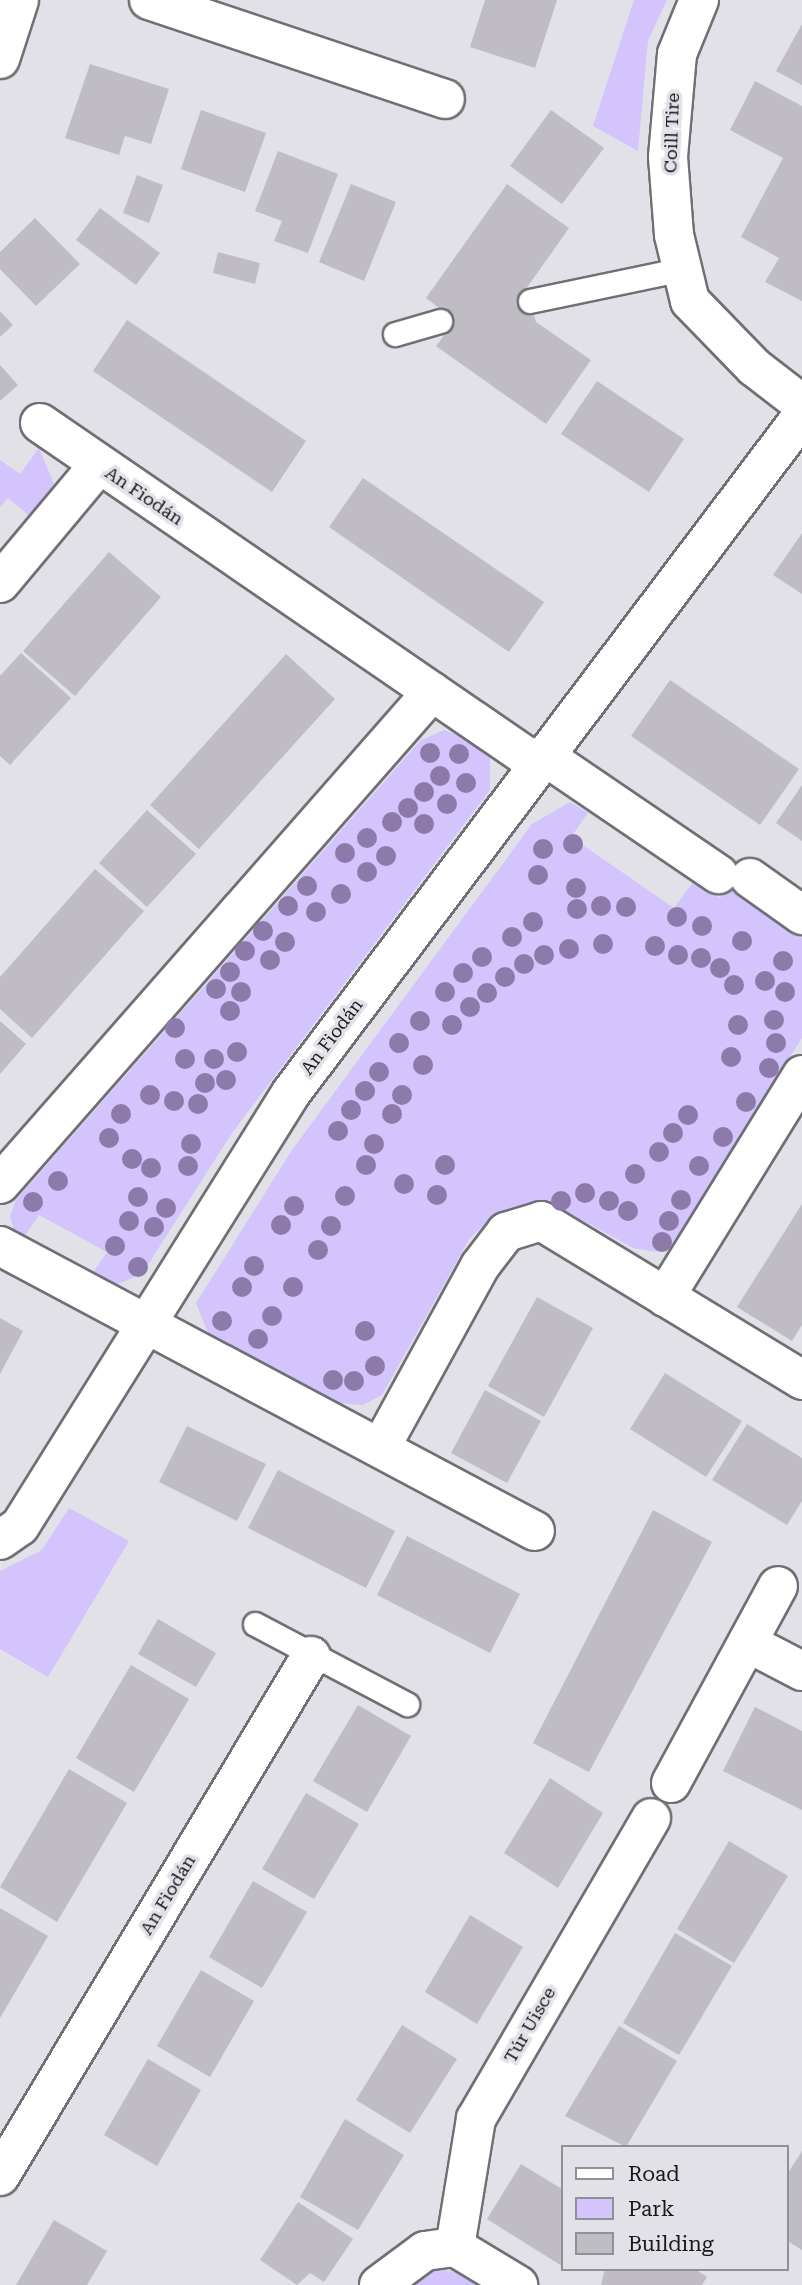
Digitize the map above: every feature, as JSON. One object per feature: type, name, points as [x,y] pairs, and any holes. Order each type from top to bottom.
[{"type":"street","points":[[0,59],[19,0]]},
{"type":"street","points":[[149,0],[444,99]]},
{"type":"street","name":"Coill Tire","points":[[699,0],[677,54],[668,157],[682,269],[690,301],[719,334],[802,404]]},
{"type":"street","name":"An Fiodán","points":[[0,1540],[20,1525],[144,1322],[291,1093],[540,759],[802,416]]},
{"type":"street","name":"An Fiodán","points":[[40,423],[432,692],[802,915]]},
{"type":"street","name":"An Fiodán","points":[[0,583],[99,466]]},
{"type":"street","points":[[0,1184],[432,692]]},
{"type":"street","points":[[665,1297],[802,1075]]},
{"type":"street","points":[[382,1445],[480,1266],[506,1232],[541,1221],[802,1380]]},
{"type":"street","points":[[0,1246],[382,1445],[535,1531]]},
{"type":"street","points":[[671,1783],[778,1586]]},
{"type":"street","points":[[748,1643],[802,1671]]},
{"type":"street","name":"An Fiodán","points":[[0,2176],[12,2127],[311,1656]]},
{"type":"street","name":"Túr Uisce","points":[[455,2248],[476,2119],[652,1818]]},
{"type":"street","points":[[379,2285],[425,2251],[455,2248],[518,2285]]},
{"type":"lane","points":[[530,301],[682,269]]},
{"type":"lane","points":[[395,334],[440,321]]},
{"type":"lane","points":[[255,1624],[311,1656],[407,1704]]},
{"type":"green space","points":[[634,0],[667,0],[648,41],[638,151],[593,126]]},
{"type":"green space","points":[[39,448],[54,484],[33,519],[8,498],[0,507],[0,460],[20,474]]},
{"type":"green space","points":[[444,730],[479,743],[490,755],[490,790],[232,1133],[142,1274],[118,1284],[90,1277],[107,1252],[39,1215],[22,1240],[15,1234],[10,1216],[16,1200],[420,741]]},
{"type":"green space","points":[[570,802],[588,813],[571,837],[674,908],[693,882],[720,898],[728,886],[802,938],[802,1038],[674,1242],[657,1252],[633,1248],[557,1206],[493,1217],[470,1238],[382,1395],[363,1405],[338,1403],[209,1335],[196,1303],[292,1150],[532,824]]},
{"type":"green space","points":[[69,1508],[129,1541],[48,1677],[0,1649],[0,1571],[42,1550]]},
{"type":"green space","points":[[432,2268],[460,2273],[485,2285],[400,2285]]},
{"type":"building","points":[[485,0],[557,0],[535,68],[470,47]]},
{"type":"building","points":[[802,24],[802,85],[776,71]]},
{"type":"building","points":[[90,64],[169,89],[151,144],[125,136],[119,155],[65,138]]},
{"type":"building","points":[[755,81],[802,106],[802,301],[765,282],[779,258],[741,237],[783,158],[730,130]]},
{"type":"building","points":[[201,110],[266,133],[245,192],[181,169]]},
{"type":"building","points":[[551,110],[604,148],[562,204],[510,166]]},
{"type":"building","points":[[278,151],[338,174],[308,253],[274,241],[282,221],[255,211]]},
{"type":"building","points":[[137,175],[163,185],[149,223],[123,213]]},
{"type":"building","points":[[351,184],[396,202],[364,281],[319,262]]},
{"type":"building","points":[[507,184],[569,228],[526,289],[536,322],[591,360],[546,424],[436,346],[443,337],[438,307],[426,298]]},
{"type":"building","points":[[100,208],[160,253],[136,285],[76,240]]},
{"type":"building","points":[[35,218],[80,264],[36,306],[0,269],[0,252]]},
{"type":"building","points":[[218,252],[260,263],[255,284],[213,273]]},
{"type":"building","points":[[0,311],[13,325],[0,337]]},
{"type":"building","points":[[127,320],[306,441],[272,492],[93,371]]},
{"type":"building","points":[[0,365],[18,385],[0,401]]},
{"type":"building","points":[[597,381],[684,439],[649,492],[561,434]]},
{"type":"building","points":[[363,478],[544,602],[509,652],[329,527]]},
{"type":"building","points":[[802,533],[802,594],[773,575]]},
{"type":"building","points":[[109,552],[161,597],[75,696],[23,651]]},
{"type":"building","points":[[21,653],[71,698],[10,765],[0,756],[0,676]]},
{"type":"building","points":[[286,654],[335,699],[199,849],[150,805]]},
{"type":"building","points":[[670,680],[799,769],[760,825],[631,736]]},
{"type":"building","points":[[802,785],[802,841],[776,823]]},
{"type":"building","points":[[147,810],[196,854],[147,907],[99,863]]},
{"type":"building","points":[[95,869],[144,911],[32,1038],[0,1009],[0,977]]},
{"type":"building","points":[[0,1021],[26,1044],[0,1074]]},
{"type":"building","points":[[802,1204],[802,1325],[792,1341],[737,1307]]},
{"type":"building","points":[[537,1297],[593,1328],[544,1417],[488,1386]]},
{"type":"building","points":[[0,1318],[23,1331],[0,1374]]},
{"type":"building","points":[[665,1373],[742,1421],[706,1477],[630,1429]]},
{"type":"building","points":[[485,1390],[541,1421],[507,1483],[451,1453]]},
{"type":"building","points":[[747,1424],[802,1458],[802,1501],[787,1525],[712,1480]]},
{"type":"building","points":[[187,1426],[266,1464],[237,1521],[159,1482]]},
{"type":"building","points":[[278,1470],[395,1531],[366,1588],[248,1528]]},
{"type":"building","points":[[653,1510],[712,1542],[589,1772],[533,1743]]},
{"type":"building","points":[[407,1536],[520,1594],[490,1653],[377,1595]]},
{"type":"building","points":[[158,1619],[216,1653],[196,1687],[138,1654]]},
{"type":"building","points":[[131,1665],[189,1699],[134,1792],[76,1758]]},
{"type":"building","points":[[358,1705],[411,1736],[367,1812],[313,1781]]},
{"type":"building","points":[[755,1707],[802,1731],[802,1810],[723,1771]]},
{"type":"building","points":[[69,1769],[127,1803],[57,1922],[0,1887]]},
{"type":"building","points":[[550,1778],[603,1813],[558,1888],[504,1853]]},
{"type":"building","points":[[306,1793],[359,1824],[314,1899],[262,1869]]},
{"type":"building","points":[[729,1841],[788,1876],[734,1963],[677,1929]]},
{"type":"building","points":[[253,1881],[307,1912],[262,1988],[209,1957]]},
{"type":"building","points":[[0,1908],[48,1936],[0,2018]]},
{"type":"building","points":[[470,1915],[523,1947],[477,2024],[425,1992]]},
{"type":"building","points":[[675,1933],[732,1966],[679,2055],[623,2023]]},
{"type":"building","points":[[201,1970],[254,2001],[210,2077],[157,2046]]},
{"type":"building","points":[[402,2025],[457,2059],[410,2133],[356,2100]]},
{"type":"building","points":[[619,2026],[677,2061],[627,2145],[622,2145],[565,2116]]},
{"type":"building","points":[[148,2059],[201,2090],[157,2166],[104,2135]]},
{"type":"building","points":[[345,2119],[404,2155],[358,2230],[300,2197]]},
{"type":"building","points":[[802,2151],[802,2250],[788,2241],[788,2173]]},
{"type":"building","points":[[521,2164],[560,2188],[560,2265],[487,2219]]},
{"type":"building","points":[[298,2202],[353,2239],[324,2282],[310,2273],[297,2285],[260,2260]]},
{"type":"building","points":[[54,2220],[107,2251],[87,2285],[16,2285]]},
{"type":"building","points":[[604,2271],[698,2271],[707,2277],[702,2285],[601,2285]]}]
